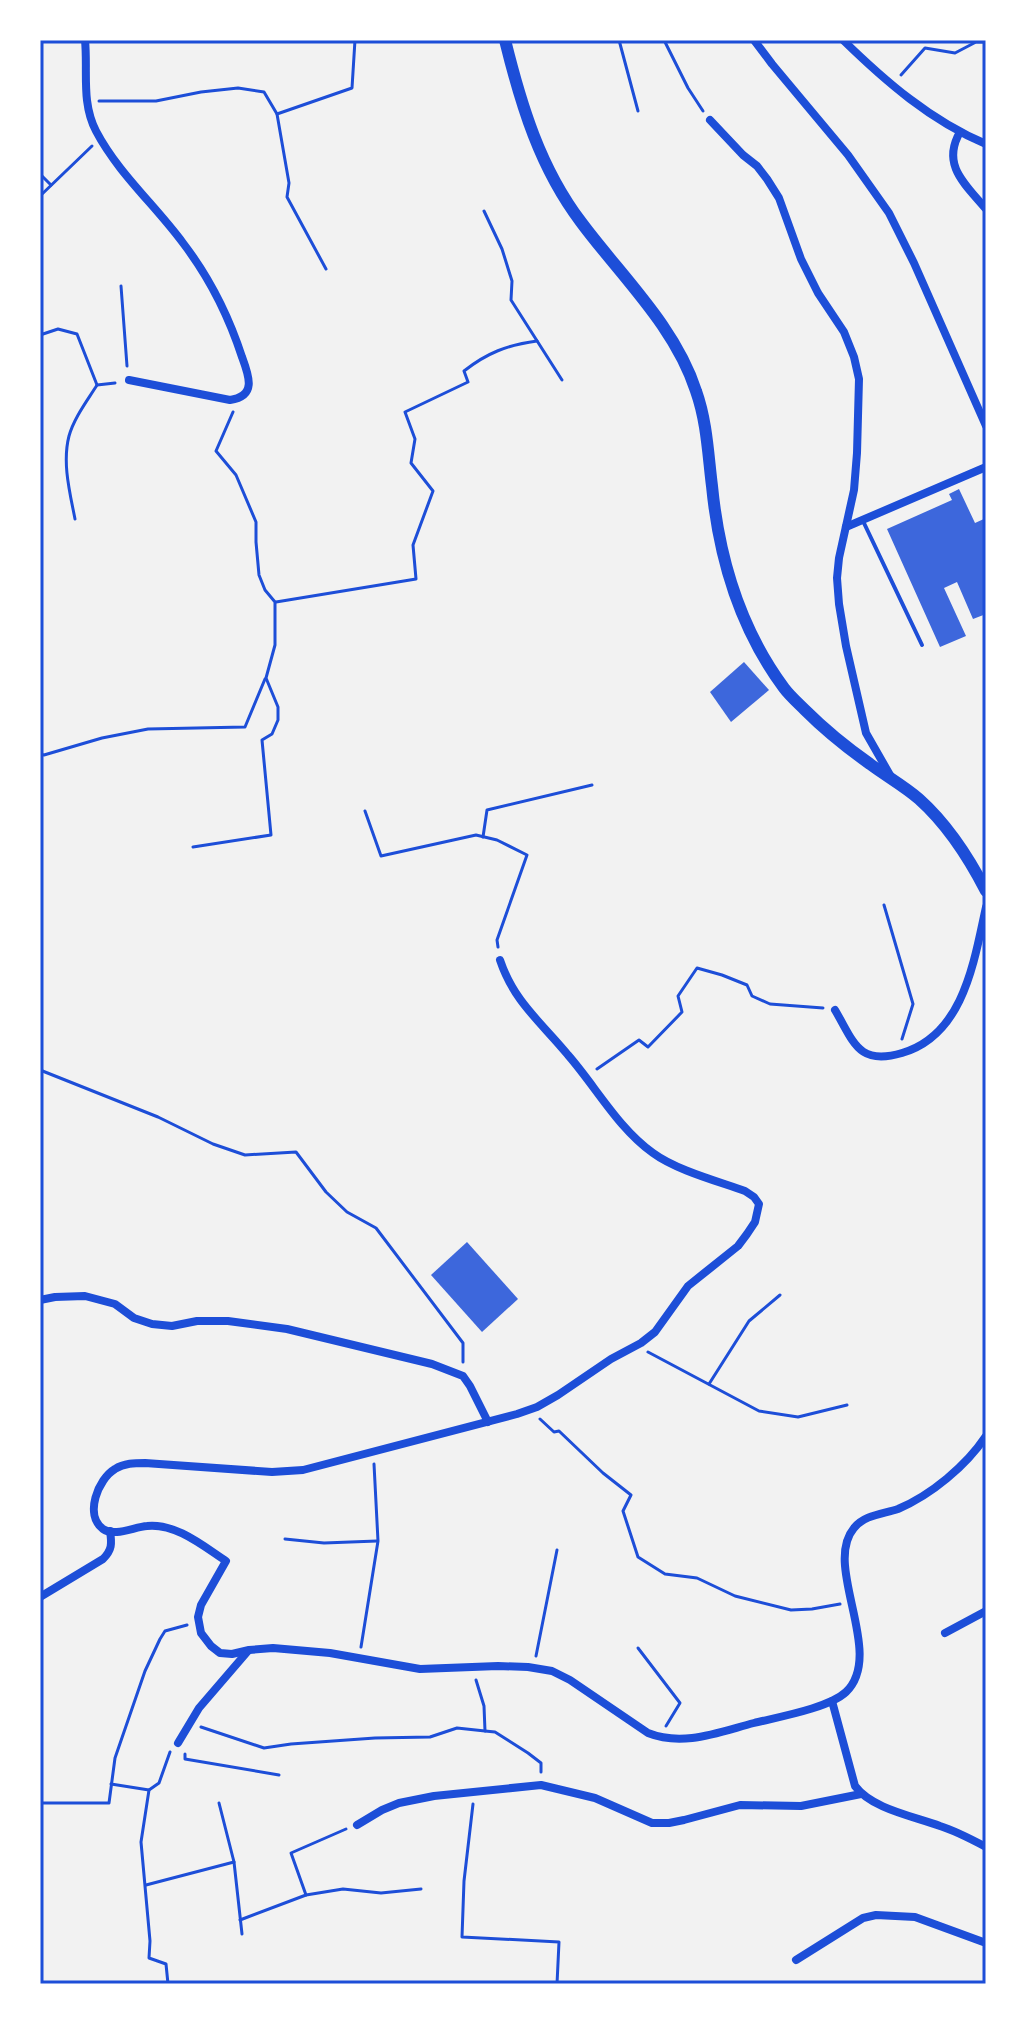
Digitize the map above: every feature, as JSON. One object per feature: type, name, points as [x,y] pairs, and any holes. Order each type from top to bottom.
[{"type":"main road","points":[[505,40],[526,116],[555,182],[580,221],[652,312],[674,345],[691,379],[709,450],[718,532],[728,573],[759,652],[786,691],[827,732],[920,800],[967,857],[986,891]]},
{"type":"street","points":[[85,40],[88,111],[100,138],[129,179],[183,243],[232,327],[250,379],[247,391],[239,399],[230,400],[129,380]]},
{"type":"street","points":[[754,40],[848,155],[889,213],[986,426]]},
{"type":"street","points":[[843,40],[911,100],[960,132],[986,144]]},
{"type":"street","points":[[710,120],[757,166],[779,198],[801,259],[818,293],[844,332],[854,357],[859,379],[857,453],[854,490],[837,578],[839,604],[866,733],[892,779]]},
{"type":"street","points":[[960,132],[954,142],[953,163],[985,207]]},
{"type":"street","points":[[846,527],[986,467]]},
{"type":"street","points":[[835,1010],[858,1049],[866,1055],[898,1054],[919,1048],[934,1037],[954,1012],[963,994],[986,907]]},
{"type":"street","points":[[500,960],[517,997],[637,1140],[654,1155],[754,1197],[759,1204],[755,1222],[738,1246],[688,1286],[655,1332],[558,1395],[529,1409],[303,1470],[272,1472],[145,1463],[128,1464],[113,1470],[104,1480],[93,1508],[95,1519],[103,1529],[159,1526],[189,1537],[226,1561],[201,1605],[198,1617],[201,1633],[211,1646],[220,1653],[232,1654],[273,1648],[330,1653],[420,1669],[474,1667],[552,1671],[659,1738],[675,1740],[703,1736],[832,1701],[847,1691],[857,1673],[859,1656],[845,1571],[848,1536],[855,1525],[869,1517],[922,1496],[951,1474],[986,1436]]},
{"type":"street","points":[[40,1300],[55,1297],[100,1298],[115,1304],[134,1318],[152,1324],[172,1326],[197,1321],[228,1321],[287,1329],[432,1364],[463,1376],[488,1422]]},
{"type":"street","points":[[40,1597],[103,1559],[112,1546],[110,1531]]},
{"type":"street","points":[[945,1633],[986,1611]]},
{"type":"street","points":[[178,1743],[199,1708],[249,1650]]},
{"type":"street","points":[[832,1701],[855,1786],[861,1794],[874,1803],[944,1827],[986,1847]]},
{"type":"street","points":[[357,1825],[399,1803],[434,1796],[541,1785],[595,1798],[652,1823],[684,1820],[740,1805],[801,1806],[861,1794]]},
{"type":"street","points":[[796,1960],[863,1918],[876,1915],[915,1917],[986,1943]]},
{"type":"lane","points":[[863,520],[922,645]]},
{"type":"path","points":[[277,114],[352,88],[355,40]]},
{"type":"path","points":[[619,40],[638,111]]},
{"type":"path","points":[[664,40],[688,88],[710,120]]},
{"type":"path","points":[[892,84],[925,48],[955,53],[976,42],[986,42]]},
{"type":"path","points":[[87,101],[156,101],[238,88],[264,92],[277,114],[289,183],[287,197],[326,269]]},
{"type":"path","points":[[40,196],[100,138]]},
{"type":"path","points":[[40,174],[51,185]]},
{"type":"path","points":[[484,211],[502,249],[512,281],[511,300],[562,380]]},
{"type":"path","points":[[97,385],[129,380],[121,286]]},
{"type":"path","points":[[40,335],[58,329],[77,334],[97,385]]},
{"type":"path","points":[[275,602],[416,579],[413,545],[433,491],[411,463],[415,439],[405,412],[468,382],[464,371],[480,358],[511,344],[537,341]]},
{"type":"path","points":[[75,519],[68,482],[69,437],[97,385]]},
{"type":"path","points":[[40,754],[148,729],[245,727],[266,678],[275,645],[275,602],[265,590],[259,575],[256,522],[236,475],[216,451],[239,399]]},
{"type":"path","points":[[193,847],[271,835],[262,740],[272,734],[278,720],[278,707],[266,678]]},
{"type":"path","points":[[483,837],[487,810],[592,785]]},
{"type":"path","points":[[365,811],[381,856],[476,835],[497,840],[527,855],[497,940],[500,960]]},
{"type":"path","points":[[884,905],[913,1004],[898,1054]]},
{"type":"path","points":[[586,1077],[639,1040],[648,1047],[682,1012],[678,996],[697,968],[747,985],[752,996],[770,1004],[835,1010]]},
{"type":"path","points":[[40,1070],[245,1155],[296,1152],[326,1192],[347,1212],[376,1228],[463,1343],[463,1376]]},
{"type":"path","points":[[709,1384],[749,1321],[780,1295]]},
{"type":"path","points":[[637,1346],[759,1411],[798,1417],[847,1405]]},
{"type":"path","points":[[529,1409],[554,1432],[559,1431],[631,1495],[623,1511],[638,1557],[665,1574],[697,1578],[735,1596],[791,1610],[852,1602]]},
{"type":"path","points":[[359,1658],[378,1541],[373,1451]]},
{"type":"path","points":[[285,1539],[324,1543],[378,1541]]},
{"type":"path","points":[[534,1668],[557,1550]]},
{"type":"path","points":[[40,1803],[109,1803],[115,1758],[160,1639],[165,1631],[199,1622]]},
{"type":"path","points":[[638,1648],[680,1703],[659,1738]]},
{"type":"path","points":[[474,1667],[484,1706],[485,1731]]},
{"type":"path","points":[[40,1717],[40,1737]]},
{"type":"path","points":[[190,1722],[264,1748],[375,1738],[430,1737],[457,1728],[495,1732],[541,1763],[541,1785]]},
{"type":"path","points":[[111,1784],[149,1790],[159,1783],[170,1751],[178,1743],[186,1748],[185,1759],[279,1775]]},
{"type":"path","points":[[149,1790],[141,1842],[149,1958],[166,1964],[168,1984]]},
{"type":"path","points":[[474,1792],[464,1881],[462,1937],[559,1942],[557,1984]]},
{"type":"path","points":[[219,1803],[234,1862],[242,1934]]},
{"type":"path","points":[[306,1895],[291,1853],[357,1825]]},
{"type":"path","points":[[146,1885],[234,1862]]},
{"type":"path","points":[[240,1920],[306,1895],[343,1889],[381,1893],[421,1889]]},
{"type":"building","points":[[959,489],[975,523],[986,518],[986,614],[973,619],[957,582],[944,588],[966,636],[940,647],[887,529],[952,500],[949,494]]},
{"type":"building","points":[[744,662],[769,690],[731,722],[710,692]]},
{"type":"building","points":[[467,1242],[518,1299],[482,1332],[431,1275]]}]
